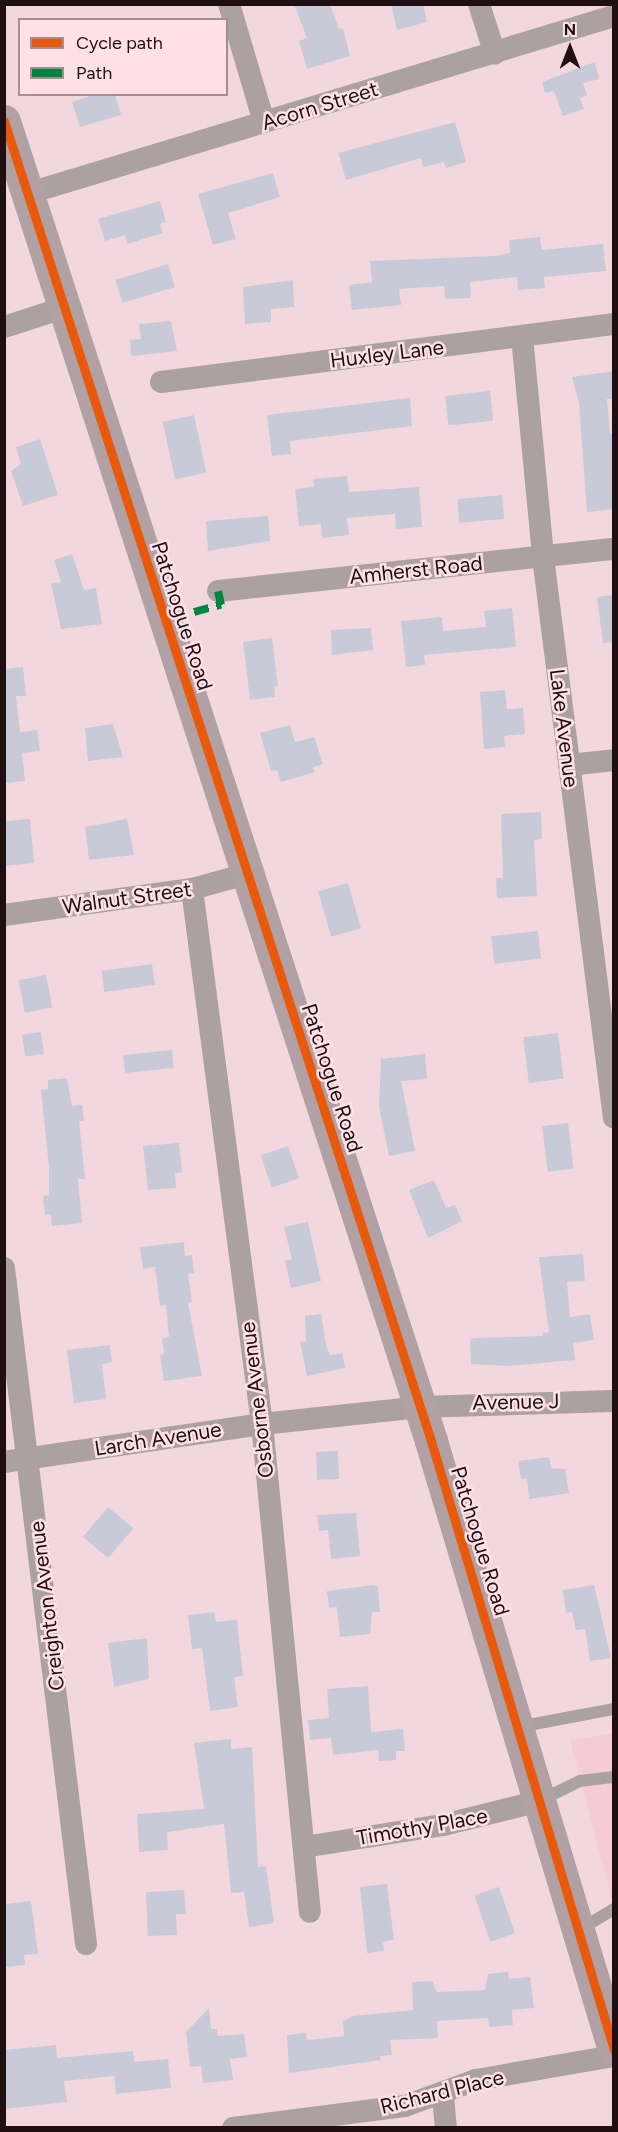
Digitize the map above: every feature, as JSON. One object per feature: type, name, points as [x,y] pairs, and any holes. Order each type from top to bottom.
[{"type":"main road","name":"Patchogue Road","points":[[4,121],[420,1407],[614,2050]]},
{"type":"street","points":[[229,4],[264,122]]},
{"type":"street","points":[[479,4],[495,54]]},
{"type":"street","name":"Acorn Street","points":[[27,194],[495,54],[614,16]]},
{"type":"street","points":[[4,327],[63,308]]},
{"type":"street","name":"Huxley Lane","points":[[160,382],[614,324]]},
{"type":"street","name":"Lake Avenue","points":[[522,337],[543,557],[614,1119]]},
{"type":"street","name":"Amherst Road","points":[[218,591],[614,549]]},
{"type":"street","points":[[568,765],[614,760]]},
{"type":"street","name":"Walnut Street","points":[[4,915],[192,890],[247,874]]},
{"type":"street","name":"Osborne Avenue","points":[[192,890],[262,1424],[310,1912]]},
{"type":"street","name":"Creighton Avenue","points":[[4,1268],[30,1459],[86,1944]]},
{"type":"street","name":"Avenue J","points":[[420,1407],[614,1401]]},
{"type":"street","name":"Larch Avenue","points":[[4,1462],[262,1424],[420,1407]]},
{"type":"street","name":"Timothy Place","points":[[304,1847],[442,1825],[539,1801]]},
{"type":"street","name":"Richard Place","points":[[233,2127],[405,2106],[442,2095],[476,2080],[614,2056]]},
{"type":"street","points":[[442,2095],[446,2127]]},
{"type":"lane","points":[[517,1727],[614,1709]]},
{"type":"lane","points":[[539,1801],[580,1781],[614,1777]]},
{"type":"lane","points":[[578,1931],[614,1909]]},
{"type":"shaded area","points":[[613,1734],[613,1904],[570,1740]]},
{"type":"building","points":[[294,4],[330,4],[339,29],[343,28],[350,56],[307,69],[299,41],[307,38]]},
{"type":"building","points":[[391,4],[423,4],[427,22],[397,30]]},
{"type":"building","points":[[595,62],[599,79],[583,83],[587,95],[580,98],[584,109],[563,116],[554,91],[545,93],[542,82]]},
{"type":"building","points":[[90,96],[116,96],[121,115],[80,127],[72,102]]},
{"type":"building","points":[[455,122],[466,162],[446,168],[444,162],[423,167],[421,158],[346,180],[338,153]]},
{"type":"building","points":[[273,173],[280,197],[228,213],[236,239],[213,245],[198,194]]},
{"type":"building","points":[[160,201],[166,222],[160,224],[163,233],[127,244],[125,235],[105,241],[98,219]]},
{"type":"building","points":[[540,237],[542,250],[603,244],[606,271],[544,277],[545,288],[518,290],[517,277],[470,282],[471,298],[445,299],[444,286],[399,289],[401,305],[352,310],[349,285],[372,282],[370,261],[494,256],[510,253],[509,240]]},
{"type":"building","points":[[168,264],[175,287],[122,303],[115,280]]},
{"type":"building","points":[[293,280],[294,307],[271,309],[271,322],[245,324],[243,287]]},
{"type":"building","points":[[171,321],[177,351],[131,356],[130,340],[141,339],[139,324]]},
{"type":"building","points":[[614,371],[614,399],[607,399],[610,433],[614,433],[614,509],[587,512],[579,403],[572,377]]},
{"type":"building","points":[[490,391],[493,421],[448,426],[445,396]]},
{"type":"building","points":[[410,398],[412,426],[290,441],[291,454],[272,456],[267,415]]},
{"type":"building","points":[[194,415],[206,473],[175,479],[163,422]]},
{"type":"building","points":[[40,439],[58,495],[23,506],[11,471],[21,464],[16,447]]},
{"type":"building","points":[[347,476],[349,492],[419,487],[422,527],[396,529],[395,514],[347,518],[349,535],[322,538],[321,524],[299,526],[295,489],[314,487],[313,479]]},
{"type":"building","points":[[502,495],[504,519],[459,523],[457,499]]},
{"type":"building","points":[[268,516],[270,541],[208,551],[206,521]]},
{"type":"building","points":[[72,554],[84,590],[96,588],[102,624],[61,629],[51,583],[61,582],[54,560]]},
{"type":"building","points":[[614,595],[614,642],[603,643],[597,597]]},
{"type":"building","points":[[512,608],[516,647],[424,655],[425,665],[406,667],[401,621],[442,617],[443,631],[486,627],[484,611]]},
{"type":"building","points":[[371,628],[373,650],[332,655],[331,630]]},
{"type":"building","points":[[272,638],[278,686],[274,686],[275,697],[250,700],[243,642]]},
{"type":"building","points":[[23,667],[26,696],[16,696],[20,732],[37,730],[40,751],[22,753],[25,781],[4,783],[4,669]]},
{"type":"building","points":[[505,690],[507,709],[523,708],[525,734],[504,736],[505,747],[484,749],[480,692]]},
{"type":"building","points":[[113,724],[123,757],[88,761],[85,728]]},
{"type":"building","points":[[290,725],[295,742],[314,737],[323,764],[313,767],[315,772],[281,782],[277,770],[271,771],[260,733]]},
{"type":"building","points":[[541,812],[542,839],[534,840],[537,896],[497,898],[496,878],[503,878],[501,814]]},
{"type":"building","points":[[30,819],[34,863],[4,866],[4,821]]},
{"type":"building","points":[[127,819],[134,855],[89,860],[85,827]]},
{"type":"building","points":[[348,883],[361,928],[331,937],[318,892]]},
{"type":"building","points":[[538,931],[541,959],[494,964],[491,936]]},
{"type":"building","points":[[152,964],[155,985],[104,992],[101,971]]},
{"type":"building","points":[[46,975],[52,1007],[25,1013],[19,980]]},
{"type":"building","points":[[41,1032],[44,1054],[25,1056],[22,1035]]},
{"type":"building","points":[[558,1033],[564,1079],[529,1083],[523,1037]]},
{"type":"building","points":[[172,1050],[174,1068],[125,1073],[123,1055]]},
{"type":"building","points":[[425,1054],[427,1079],[401,1081],[415,1151],[389,1156],[379,1107],[381,1059]]},
{"type":"building","points":[[67,1078],[72,1106],[82,1105],[84,1121],[79,1121],[85,1179],[78,1179],[82,1223],[52,1226],[51,1214],[45,1215],[43,1196],[49,1195],[49,1167],[41,1090],[48,1089],[48,1080]]},
{"type":"building","points":[[568,1123],[574,1169],[548,1172],[542,1126]]},
{"type":"building","points":[[179,1143],[182,1172],[175,1173],[176,1188],[148,1190],[143,1146]]},
{"type":"building","points":[[288,1146],[299,1178],[272,1188],[261,1155]]},
{"type":"building","points":[[434,1180],[446,1208],[455,1205],[462,1221],[428,1238],[409,1190]]},
{"type":"building","points":[[308,1222],[321,1281],[291,1288],[285,1261],[292,1259],[284,1227]]},
{"type":"building","points":[[184,1242],[185,1256],[192,1255],[194,1273],[188,1274],[192,1302],[188,1303],[202,1376],[164,1381],[160,1355],[164,1354],[162,1338],[169,1337],[166,1305],[160,1306],[155,1267],[143,1269],[140,1247]]},
{"type":"building","points":[[583,1254],[585,1281],[567,1282],[570,1317],[590,1314],[594,1340],[573,1343],[575,1360],[507,1366],[471,1364],[470,1340],[474,1338],[543,1336],[543,1333],[549,1332],[539,1257]]},
{"type":"building","points":[[321,1314],[330,1355],[342,1353],[345,1368],[307,1376],[300,1342],[306,1341],[305,1316]]},
{"type":"building","points":[[110,1345],[112,1362],[102,1364],[106,1399],[74,1403],[67,1350]]},
{"type":"building","points":[[338,1451],[339,1479],[317,1480],[316,1452]]},
{"type":"building","points":[[549,1457],[551,1468],[565,1469],[569,1493],[529,1499],[527,1478],[521,1479],[518,1461]]},
{"type":"building","points":[[108,1507],[133,1528],[108,1558],[83,1537]]},
{"type":"building","points":[[356,1513],[360,1556],[331,1559],[328,1530],[319,1531],[317,1515]]},
{"type":"building","points":[[374,1585],[378,1587],[380,1612],[372,1612],[370,1634],[340,1637],[337,1607],[329,1608],[327,1591]]},
{"type":"building","points":[[594,1585],[611,1658],[590,1661],[585,1629],[576,1630],[572,1612],[566,1613],[563,1590]]},
{"type":"building","points":[[214,1612],[216,1622],[237,1620],[243,1676],[234,1677],[238,1707],[210,1711],[202,1648],[192,1649],[188,1615]]},
{"type":"building","points":[[147,1638],[149,1679],[114,1687],[108,1643]]},
{"type":"building","points":[[368,1686],[371,1732],[403,1729],[405,1751],[396,1751],[396,1760],[379,1761],[378,1750],[333,1755],[331,1738],[310,1740],[308,1720],[329,1718],[327,1689]]},
{"type":"building","points":[[231,1739],[231,1749],[252,1747],[258,1867],[266,1866],[274,1923],[249,1927],[244,1892],[231,1893],[224,1824],[167,1832],[168,1850],[139,1852],[137,1814],[204,1809],[194,1743]]},
{"type":"building","points":[[387,1884],[394,1940],[383,1942],[384,1951],[367,1953],[360,1887]]},
{"type":"building","points":[[499,1887],[515,1933],[490,1942],[474,1895]]},
{"type":"building","points":[[184,1890],[186,1914],[176,1914],[177,1935],[148,1936],[146,1892]]},
{"type":"building","points":[[31,1901],[38,1954],[24,1955],[25,1965],[4,1967],[4,1904]]},
{"type":"building","points":[[508,1972],[509,1979],[530,1977],[534,2008],[512,2010],[513,2025],[489,2027],[488,2018],[437,2021],[438,2038],[390,2040],[392,2055],[380,2056],[381,2060],[289,2073],[287,2035],[306,2033],[307,2040],[344,2036],[343,2021],[353,2016],[413,2010],[412,1982],[432,1981],[437,1992],[485,1990],[488,1974]]},
{"type":"building","points":[[209,2008],[211,2029],[217,2029],[218,2036],[244,2034],[247,2057],[230,2059],[233,2080],[203,2083],[201,2066],[190,2067],[186,2032]]},
{"type":"building","points":[[56,2045],[57,2058],[133,2051],[134,2062],[168,2059],[171,2088],[116,2094],[114,2076],[64,2081],[67,2102],[4,2109],[4,2050]]},
{"type":"marked path","points":[[194,612],[221,605],[218,591]]},
{"type":"cycle path","points":[[4,121],[431,1441],[614,2050]]}]
